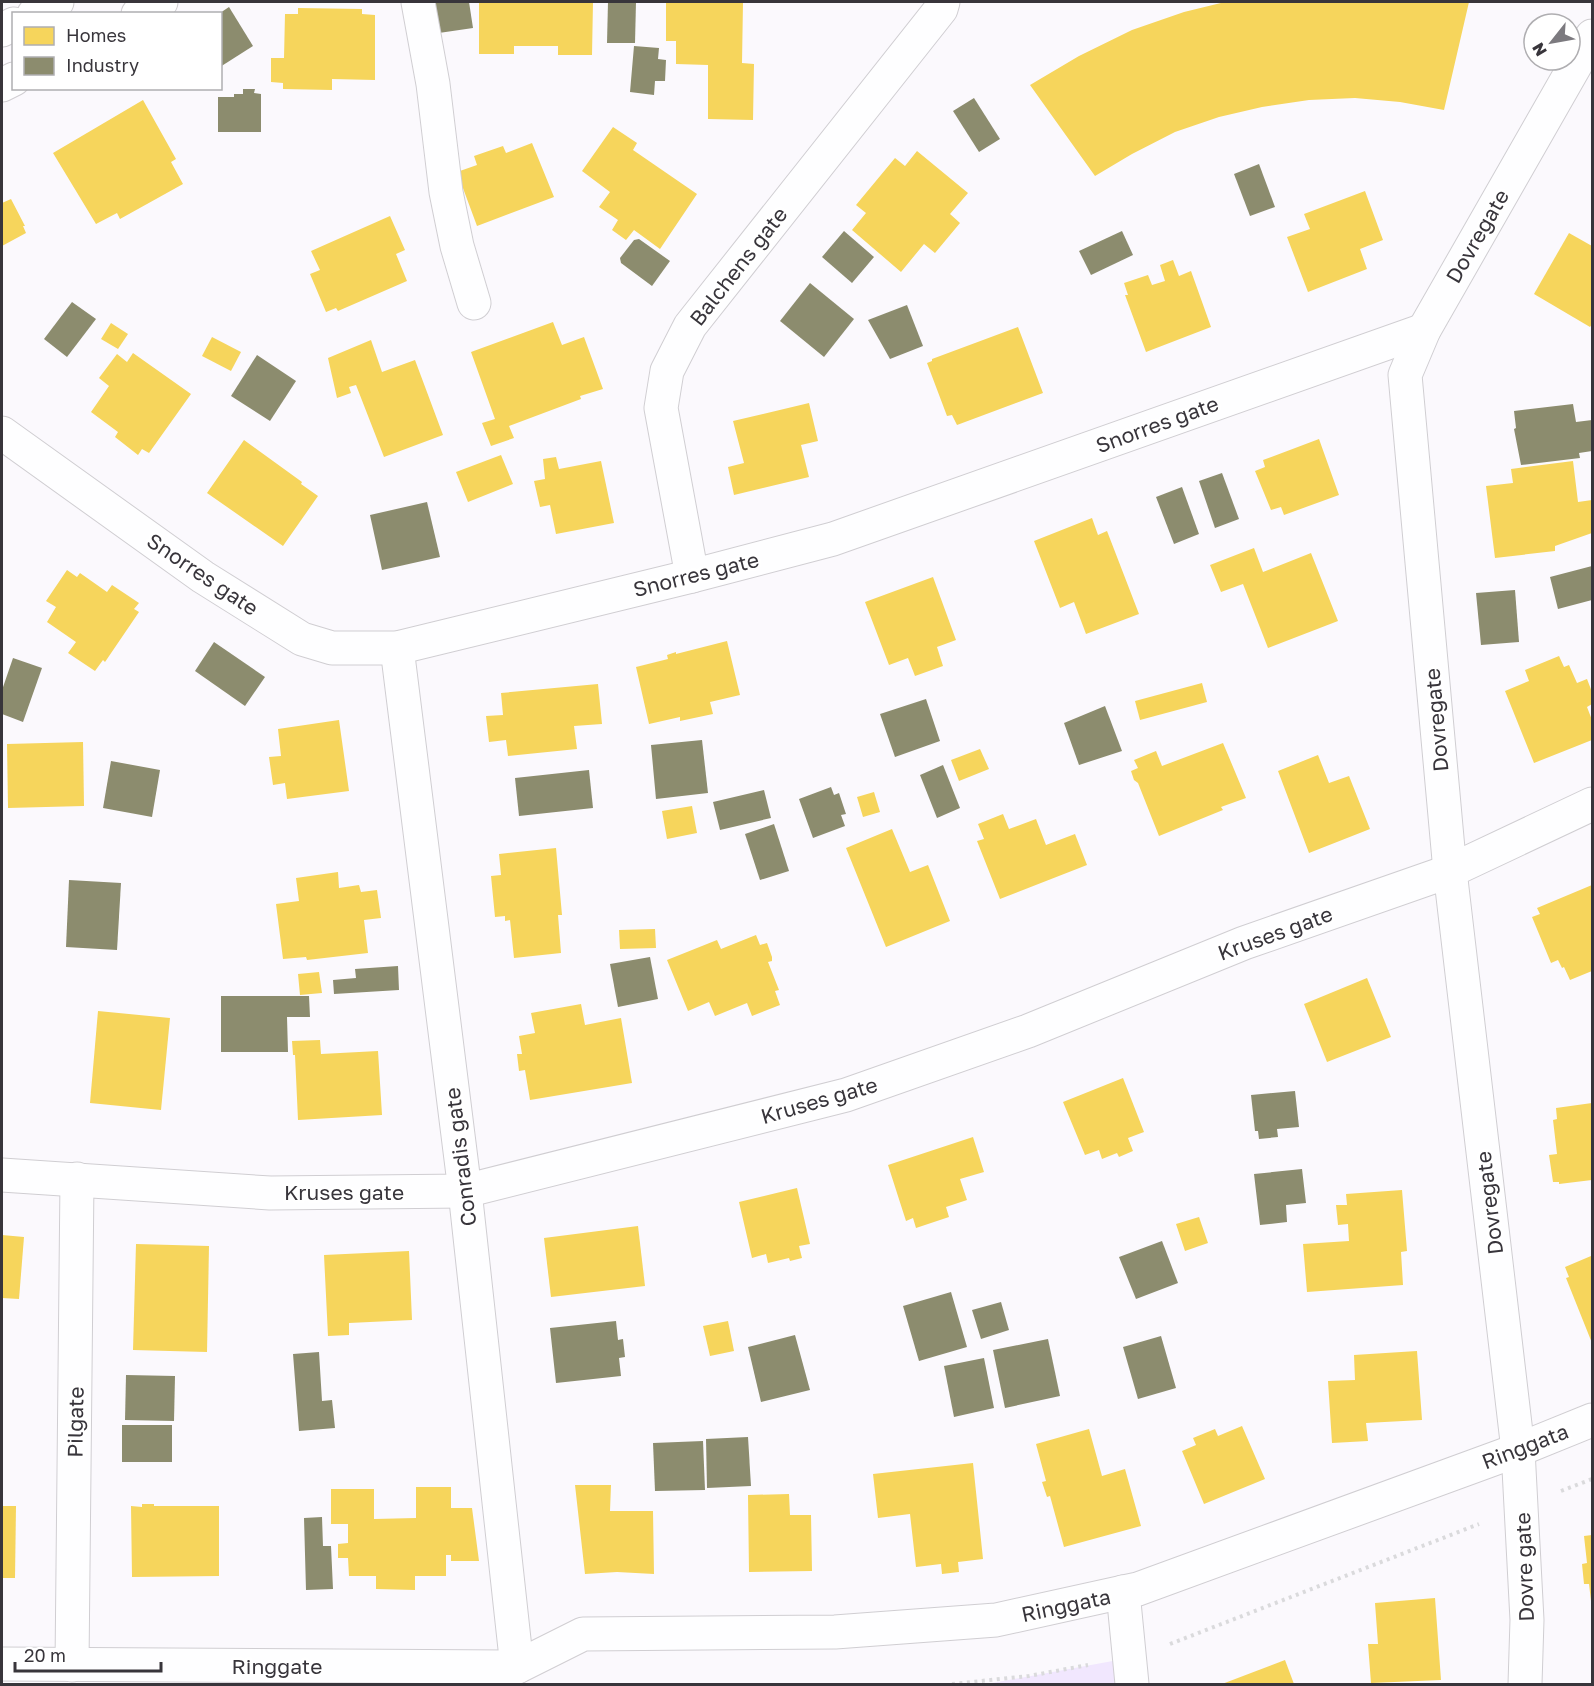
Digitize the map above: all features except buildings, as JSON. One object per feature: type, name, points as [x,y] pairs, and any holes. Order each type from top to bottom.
[{"type":"street","points":[[37,12],[57,2]]},
{"type":"street","points":[[142,12],[161,2]]},
{"type":"street","points":[[418,2],[433,84],[446,192],[457,246],[474,303]]},
{"type":"street","name":"Balchens gate","points":[[692,576],[661,408],[667,371],[690,326],[941,9],[943,2]]},
{"type":"street","name":"Dovregate","points":[[1518,1450],[1450,871],[1404,375],[1424,330],[1593,36]]},
{"type":"street","name":"Snorres gate","points":[[2,432],[203,577],[302,639],[332,648],[396,648],[833,539],[1424,330]]},
{"type":"street","name":"Conradis gate","points":[[396,648],[465,1191],[518,1666]]},
{"type":"street","name":"Kruses gate","points":[[2,1175],[270,1193],[465,1191],[846,1095],[1028,1031],[1244,943],[1450,871],[1593,804]]},
{"type":"street","name":"Pilgate","points":[[72,1665],[77,1179]]},
{"type":"street","name":"Ringgata","points":[[518,1666],[583,1634],[835,1632],[985,1621],[1138,1589],[1518,1450],[1593,1420]]},
{"type":"street","name":"Dovre gate","points":[[1518,1450],[1527,1620],[1525,1684]]},
{"type":"street","points":[[1123,1592],[1131,1671]]},
{"type":"street","name":"Ringgate","points":[[2,1664],[518,1666]]},
{"type":"path","points":[[952,1684],[1029,1676],[1131,1671],[1289,1599],[1593,1479]]},
{"type":"shaded area","points":[[1129,1658],[1131,1684],[987,1684]]}]
